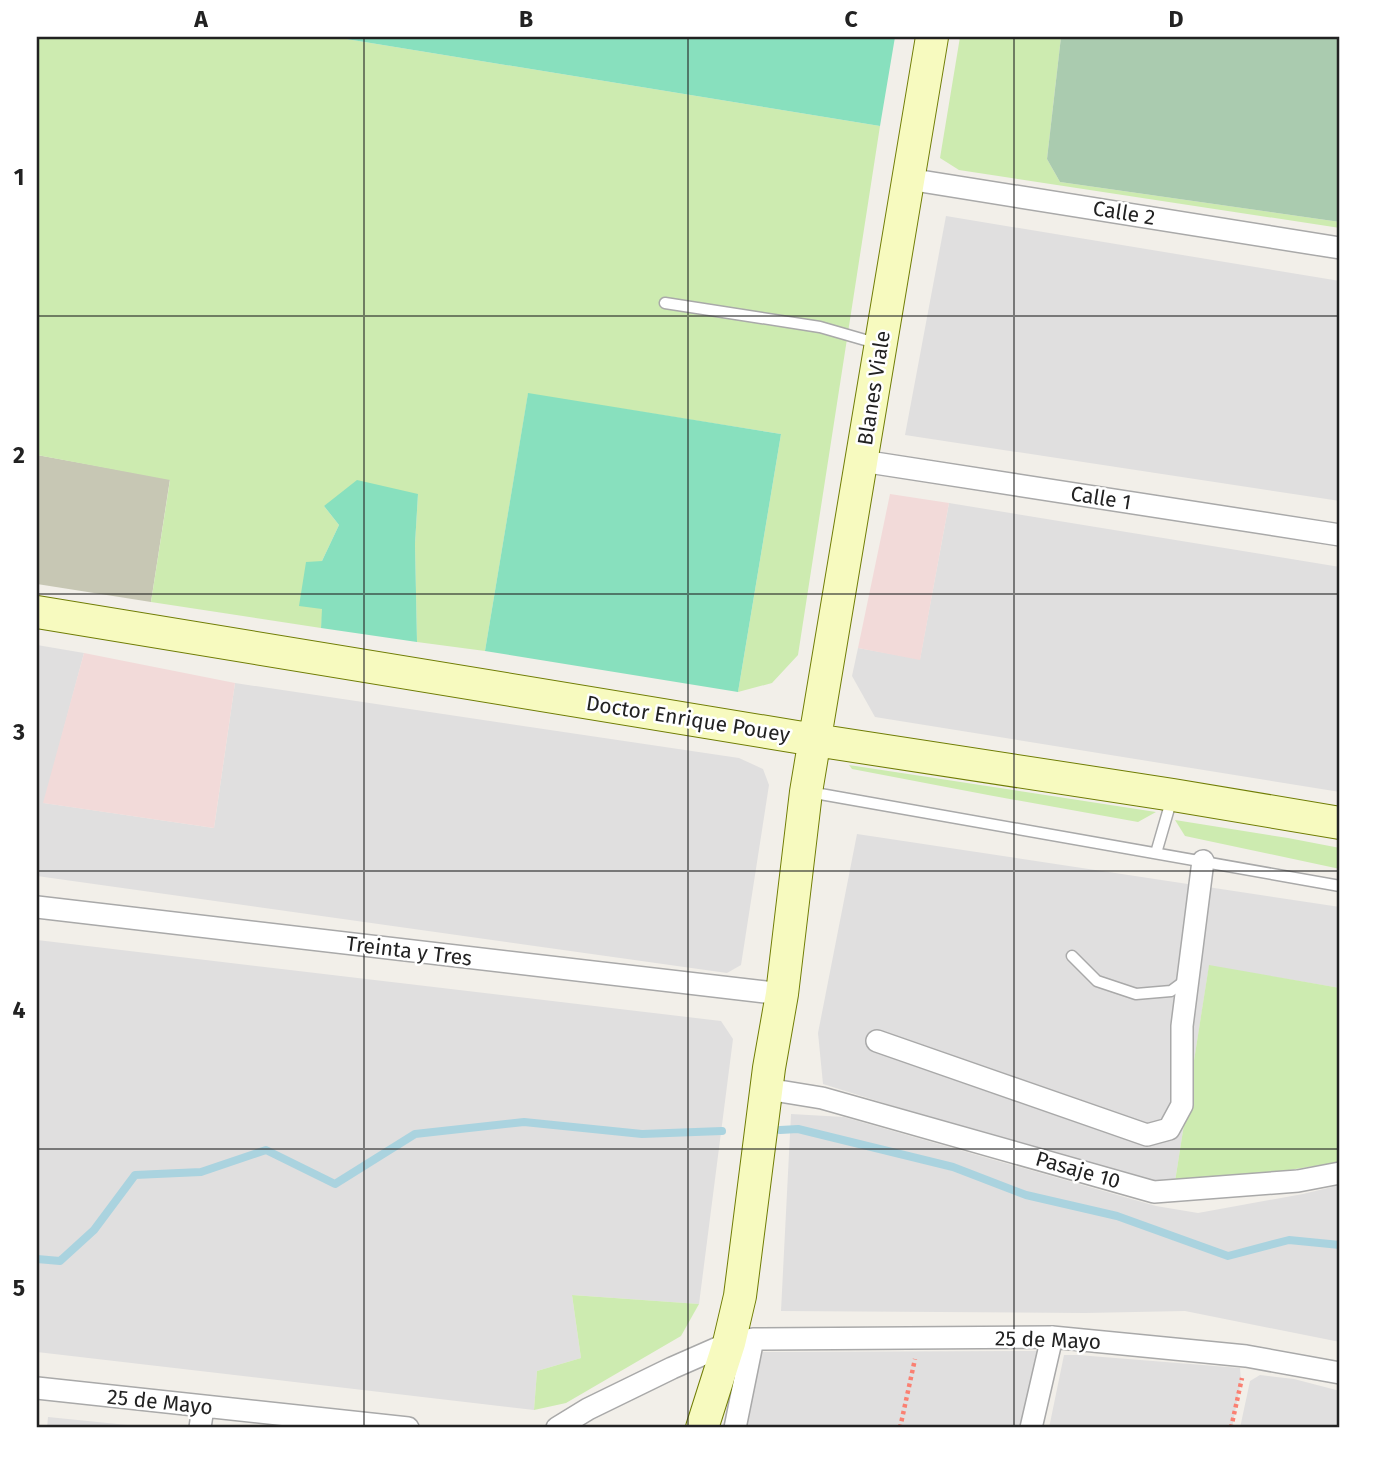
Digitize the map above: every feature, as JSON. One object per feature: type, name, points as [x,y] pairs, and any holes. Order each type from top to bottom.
[{"type":"street","name":"Blanes Viale","points":[[702,1428],[741,1341],[740,1296],[782,994],[806,792],[932,37]]},
{"type":"street","name":"Calle 2","points":[[908,179],[1340,248]]},
{"type":"street","name":"Calle 1","points":[[862,461],[1340,535]]},
{"type":"street","name":"Doctor Enrique Pouey","points":[[37,612],[1340,823]]},
{"type":"street","points":[[877,1041],[1147,1135],[1169,1129],[1182,1105],[1182,1026],[1203,861]]},
{"type":"street","name":"Treinta y Tres","points":[[37,907],[782,994]]},
{"type":"street","name":"Pasaje 10","points":[[767,1089],[822,1097]]},
{"type":"street","name":"Pasaje 10","points":[[767,1089],[822,1097],[1154,1192],[1298,1181],[1340,1173]]},
{"type":"street","points":[[1031,1428],[1052,1337]]},
{"type":"street","name":"25 de Mayo","points":[[557,1428],[588,1409],[671,1368],[741,1341],[1052,1337],[1246,1356],[1340,1373]]},
{"type":"street","points":[[735,1428],[741,1341]]},
{"type":"street","name":"25 de Mayo","points":[[37,1388],[202,1418],[408,1428]]},
{"type":"lane","points":[[665,303],[820,327],[882,344]]},
{"type":"lane","points":[[806,792],[1340,886]]},
{"type":"lane","points":[[1156,853],[1173,795]]},
{"type":"lane","points":[[1072,956],[1097,981],[1136,993],[1171,991],[1188,978]]},
{"type":"path","points":[[900,1428],[919,1338]]},
{"type":"path","points":[[1231,1428],[1246,1356]]},
{"type":"shaded area","points":[[946,216],[1340,281],[1340,501],[905,435]]},
{"type":"shaded area","points":[[37,455],[170,479],[151,602],[37,584]]},
{"type":"shaded area","points":[[890,494],[949,503],[920,660],[858,648]]},
{"type":"shaded area","points":[[949,503],[1340,567],[1340,792],[875,717],[852,676],[858,648],[920,659]]},
{"type":"shaded area","points":[[37,645],[84,653],[44,803],[214,828],[235,683],[739,758],[763,769],[769,785],[741,965],[727,973],[37,876]]},
{"type":"shaded area","points":[[84,653],[235,683],[214,828],[43,803]]},
{"type":"shaded area","points":[[857,834],[1340,907],[1340,988],[1209,966],[1174,1188],[1091,1168],[823,1084],[818,1033]]},
{"type":"shaded area","points":[[37,940],[721,1021],[733,1039],[699,1304],[572,1295],[581,1358],[537,1371],[534,1410],[37,1352]]},
{"type":"shaded area","points":[[791,1114],[844,1117],[1156,1206],[1198,1213],[1340,1185],[1340,1342],[1185,1311],[781,1311]]},
{"type":"shaded area","points":[[1040,1351],[1025,1428],[742,1428],[751,1360],[763,1352]]},
{"type":"shaded area","points":[[1064,1355],[1240,1368],[1241,1381],[1232,1428],[1049,1428]]},
{"type":"shaded area","points":[[1260,1375],[1294,1379],[1340,1391],[1340,1428],[1240,1428],[1250,1381]]},
{"type":"shaded area","points":[[48,1417],[147,1427],[148,1428],[47,1428]]},
{"type":"green space","points":[[37,37],[334,37],[880,126],[798,655],[772,683],[738,692],[781,434],[528,394],[485,651],[417,642],[415,544],[418,494],[324,506],[339,525],[322,561],[321,628],[151,602],[170,480],[37,455]]},
{"type":"green space","points":[[334,37],[895,37],[880,126]]},
{"type":"green space","points":[[960,37],[1061,37],[1047,159],[1060,182],[1340,222],[1340,228],[959,170],[940,158]]},
{"type":"green space","points":[[1061,37],[1340,37],[1340,222],[1060,182],[1047,159]]},
{"type":"green space","points":[[528,393],[781,434],[738,692],[485,651]]},
{"type":"green space","points":[[357,480],[418,494],[415,544],[417,642],[321,628],[322,609],[299,606],[306,562],[322,561],[339,525],[324,506]]},
{"type":"green space","points":[[849,765],[1156,812],[1138,822],[852,769]]},
{"type":"green space","points":[[1175,820],[1340,848],[1340,869],[1185,836]]},
{"type":"green space","points":[[1209,965],[1340,988],[1340,1162],[1174,1188]]},
{"type":"green space","points":[[572,1295],[699,1304],[681,1336],[566,1403],[534,1410],[537,1371],[581,1358]]},
{"type":"waterway","points":[[37,1259],[60,1261],[94,1230],[135,1175],[201,1172],[266,1150],[335,1184],[415,1134],[524,1122],[642,1134],[722,1131]]},
{"type":"waterway","points":[[780,1130],[798,1129],[953,1167],[1026,1195],[1117,1216],[1228,1256],[1289,1240],[1340,1245]]}]
